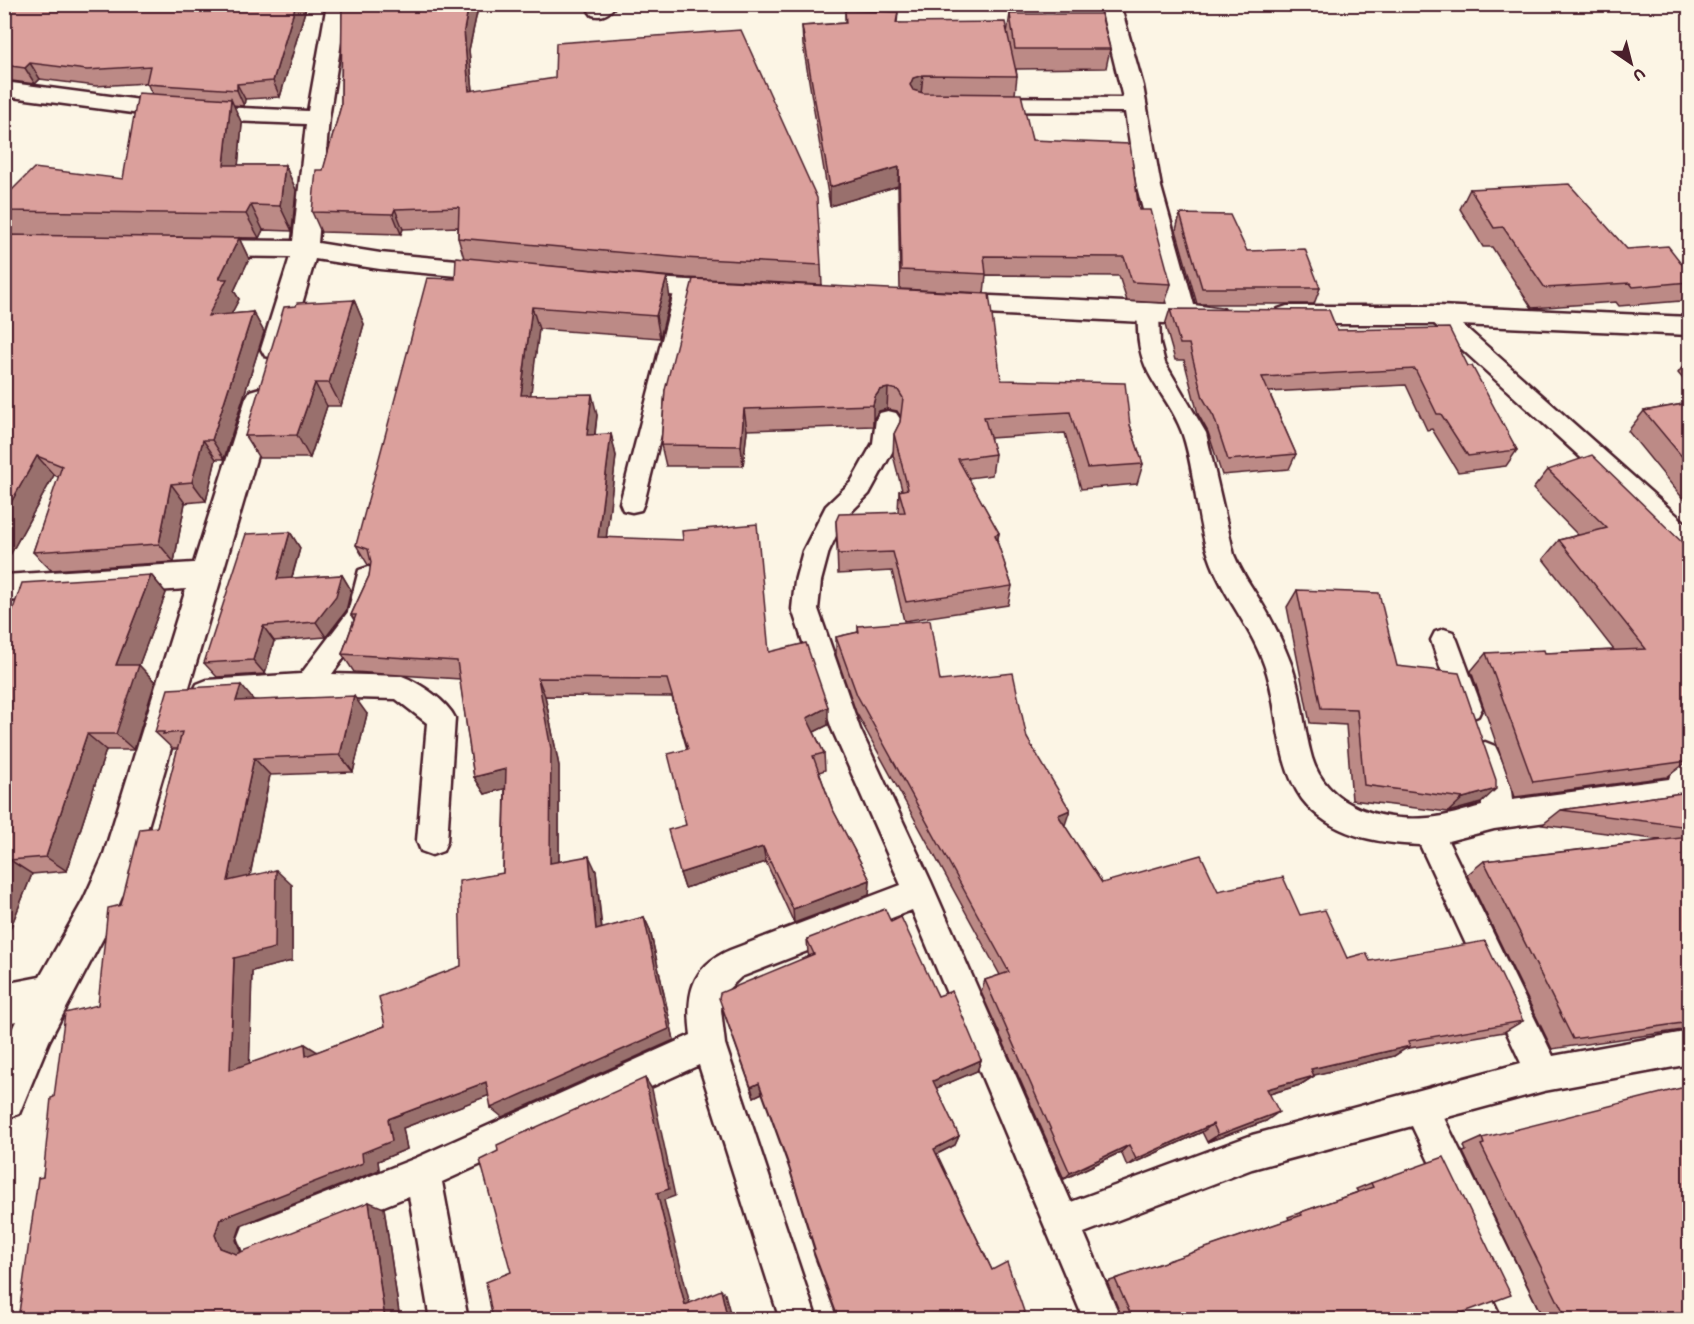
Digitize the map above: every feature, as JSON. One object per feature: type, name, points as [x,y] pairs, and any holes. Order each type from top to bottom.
[{"type":"street","points":[[4,1099],[18,1060],[50,995],[98,911],[121,857],[305,249],[318,118],[337,4]]},
{"type":"street","points":[[1110,4],[1135,105],[1149,187],[1184,315]]},
{"type":"street","points":[[4,89],[178,112],[318,118]]},
{"type":"street","points":[[958,104],[1135,105]]},
{"type":"street","points":[[175,247],[305,249],[380,261],[521,274]]},
{"type":"street","points":[[604,282],[757,293]]},
{"type":"street","points":[[921,302],[1184,315],[1437,315],[1689,326]]},
{"type":"street","points":[[4,615],[12,588],[206,575]]},
{"type":"street","points":[[4,1004],[50,995]]},
{"type":"lane","points":[[632,503],[686,289]]},
{"type":"lane","points":[[1148,313],[1151,354],[1160,374],[1185,410],[1194,433],[1205,472],[1221,553],[1227,570],[1272,650],[1289,702],[1296,750],[1306,779],[1323,801],[1352,820],[1376,830],[1429,832],[1494,816],[1678,791],[1683,782],[1689,756]]},
{"type":"lane","points":[[1437,315],[1689,542]]},
{"type":"lane","points":[[888,419],[885,443],[860,488],[835,513],[816,551],[808,581],[805,609],[846,729],[920,892],[1103,1320]]},
{"type":"lane","points":[[309,685],[360,615],[368,577]]},
{"type":"lane","points":[[1444,640],[1498,794],[1498,806],[1494,816]]},
{"type":"lane","points":[[170,694],[309,685],[402,688],[441,718],[432,841]]},
{"type":"lane","points":[[1429,832],[1501,988],[1544,1074]]},
{"type":"lane","points":[[800,1320],[709,1044],[705,1003],[707,987],[717,974],[730,966],[920,892]]},
{"type":"lane","points":[[256,1239],[423,1173],[709,1044]]},
{"type":"lane","points":[[1061,1224],[1252,1152],[1544,1074],[1689,1047]]},
{"type":"lane","points":[[1421,1108],[1525,1320]]},
{"type":"lane","points":[[423,1173],[449,1320]]},
{"type":"building","points":[[4,4],[296,4],[273,81],[237,84],[237,90],[146,84],[150,66],[87,70],[30,63],[25,68],[4,65]]},
{"type":"building","points":[[342,4],[469,4],[464,30],[469,91],[555,78],[556,43],[741,30],[817,198],[821,265],[683,258],[458,238],[459,207],[395,209],[393,214],[312,212],[316,170],[323,170],[341,106]]},
{"type":"building","points":[[845,10],[898,12],[896,23],[1005,22],[1017,76],[923,75],[913,78],[910,85],[913,90],[923,93],[1021,94],[1032,140],[1130,144],[1139,210],[1151,210],[1171,284],[1132,282],[1124,257],[984,256],[986,274],[901,270],[899,167],[830,187],[802,26],[846,23]]},
{"type":"building","points":[[1010,14],[1101,14],[1110,49],[1015,49]]},
{"type":"building","points":[[138,93],[231,99],[224,165],[285,165],[280,206],[251,205],[246,214],[4,211],[4,198],[34,168],[123,179]]},
{"type":"building","points":[[1569,184],[1627,249],[1668,246],[1689,273],[1689,282],[1633,287],[1630,283],[1545,288],[1503,227],[1494,228],[1470,189]]},
{"type":"building","points":[[1180,214],[1230,215],[1247,251],[1305,249],[1320,288],[1202,288]]},
{"type":"building","points":[[4,235],[239,238],[219,279],[227,279],[208,316],[253,312],[212,440],[203,440],[192,482],[171,484],[159,544],[33,552],[62,466],[37,456],[4,515]]},
{"type":"building","points":[[456,257],[667,277],[656,316],[532,307],[521,395],[592,394],[587,435],[611,434],[598,537],[683,540],[682,531],[757,524],[769,652],[806,643],[828,707],[807,718],[824,753],[813,756],[832,808],[870,880],[793,909],[763,847],[680,873],[668,830],[686,825],[668,754],[688,749],[667,679],[538,678],[551,749],[550,863],[589,856],[596,930],[644,917],[669,1029],[491,1108],[486,1082],[388,1119],[392,1141],[362,1153],[363,1163],[220,1219],[215,1235],[220,1248],[236,1254],[369,1202],[385,1320],[4,1320],[19,1313],[38,1178],[43,1177],[51,1098],[54,1097],[65,1013],[98,1005],[108,908],[121,905],[140,829],[157,827],[182,732],[163,734],[164,732],[155,732],[168,689],[241,685],[236,701],[354,696],[340,755],[254,758],[228,881],[276,870],[275,948],[234,958],[230,1070],[305,1044],[306,1056],[385,1026],[379,997],[461,966],[459,881],[503,873],[506,769],[474,777],[457,661],[342,654],[356,615],[351,615],[369,576],[371,562],[368,549],[356,545],[427,278],[455,279]]},
{"type":"building","points":[[693,279],[989,294],[1001,380],[1125,383],[1130,425],[1143,464],[1087,468],[1070,412],[984,417],[995,454],[958,459],[999,533],[995,535],[1012,586],[906,602],[893,552],[838,554],[836,521],[839,514],[905,512],[899,491],[908,489],[894,434],[900,422],[903,398],[898,390],[888,388],[880,390],[873,405],[744,409],[741,446],[661,445],[665,390]]},
{"type":"building","points":[[354,300],[329,383],[315,383],[297,435],[245,436],[284,307],[296,306],[297,303]]},
{"type":"building","points":[[1170,309],[1329,310],[1337,330],[1449,328],[1468,366],[1472,366],[1517,450],[1468,456],[1441,414],[1437,414],[1415,369],[1262,377],[1296,454],[1228,460],[1214,417],[1203,398],[1189,344],[1180,344]]},
{"type":"building","points":[[1689,403],[1689,465],[1644,411]]},
{"type":"building","points":[[1592,455],[1689,549],[1689,758],[1688,761],[1533,782],[1486,653],[1646,649],[1559,540],[1607,528],[1548,470]]},
{"type":"building","points":[[290,532],[277,579],[342,575],[336,596],[316,622],[263,626],[253,660],[204,663],[246,534]]},
{"type":"building","points":[[151,575],[116,665],[139,665],[116,734],[87,734],[46,857],[10,860],[4,874],[4,635],[22,583]]},
{"type":"building","points":[[1297,590],[1379,593],[1397,666],[1459,673],[1496,780],[1496,789],[1463,798],[1364,785],[1357,709],[1321,708]]},
{"type":"building","points":[[930,620],[940,681],[1013,673],[1027,738],[1070,810],[1058,815],[1102,883],[1201,855],[1218,891],[1283,877],[1300,915],[1325,910],[1347,958],[1366,953],[1370,961],[1485,941],[1523,1021],[1408,1041],[1410,1046],[1311,1069],[1314,1076],[1267,1089],[1279,1112],[1218,1135],[1213,1124],[1136,1159],[1129,1145],[1070,1173],[985,980],[1009,972],[857,695],[836,637],[859,632],[858,626]]},
{"type":"building","points":[[1689,792],[1689,827],[1561,810]]},
{"type":"building","points":[[1689,837],[1689,1022],[1573,1039],[1484,861]]},
{"type":"building","points":[[885,909],[891,922],[901,917],[938,996],[952,991],[981,1060],[933,1081],[959,1136],[934,1149],[992,1270],[1007,1262],[1027,1320],[839,1320],[813,1250],[815,1249],[787,1160],[759,1083],[751,1087],[719,998],[720,993],[814,954],[807,939]]},
{"type":"building","points":[[645,1078],[669,1189],[657,1193],[685,1305],[721,1290],[728,1320],[493,1320],[486,1282],[511,1272],[480,1160],[498,1151],[497,1145]]},
{"type":"building","points":[[1689,1086],[1689,1320],[1567,1320],[1481,1145],[1484,1144],[1482,1138]]},
{"type":"building","points":[[1444,1157],[1511,1295],[1448,1318],[1449,1320],[1131,1320],[1132,1317],[1115,1279],[1302,1215],[1301,1212],[1373,1187],[1371,1183]]}]
